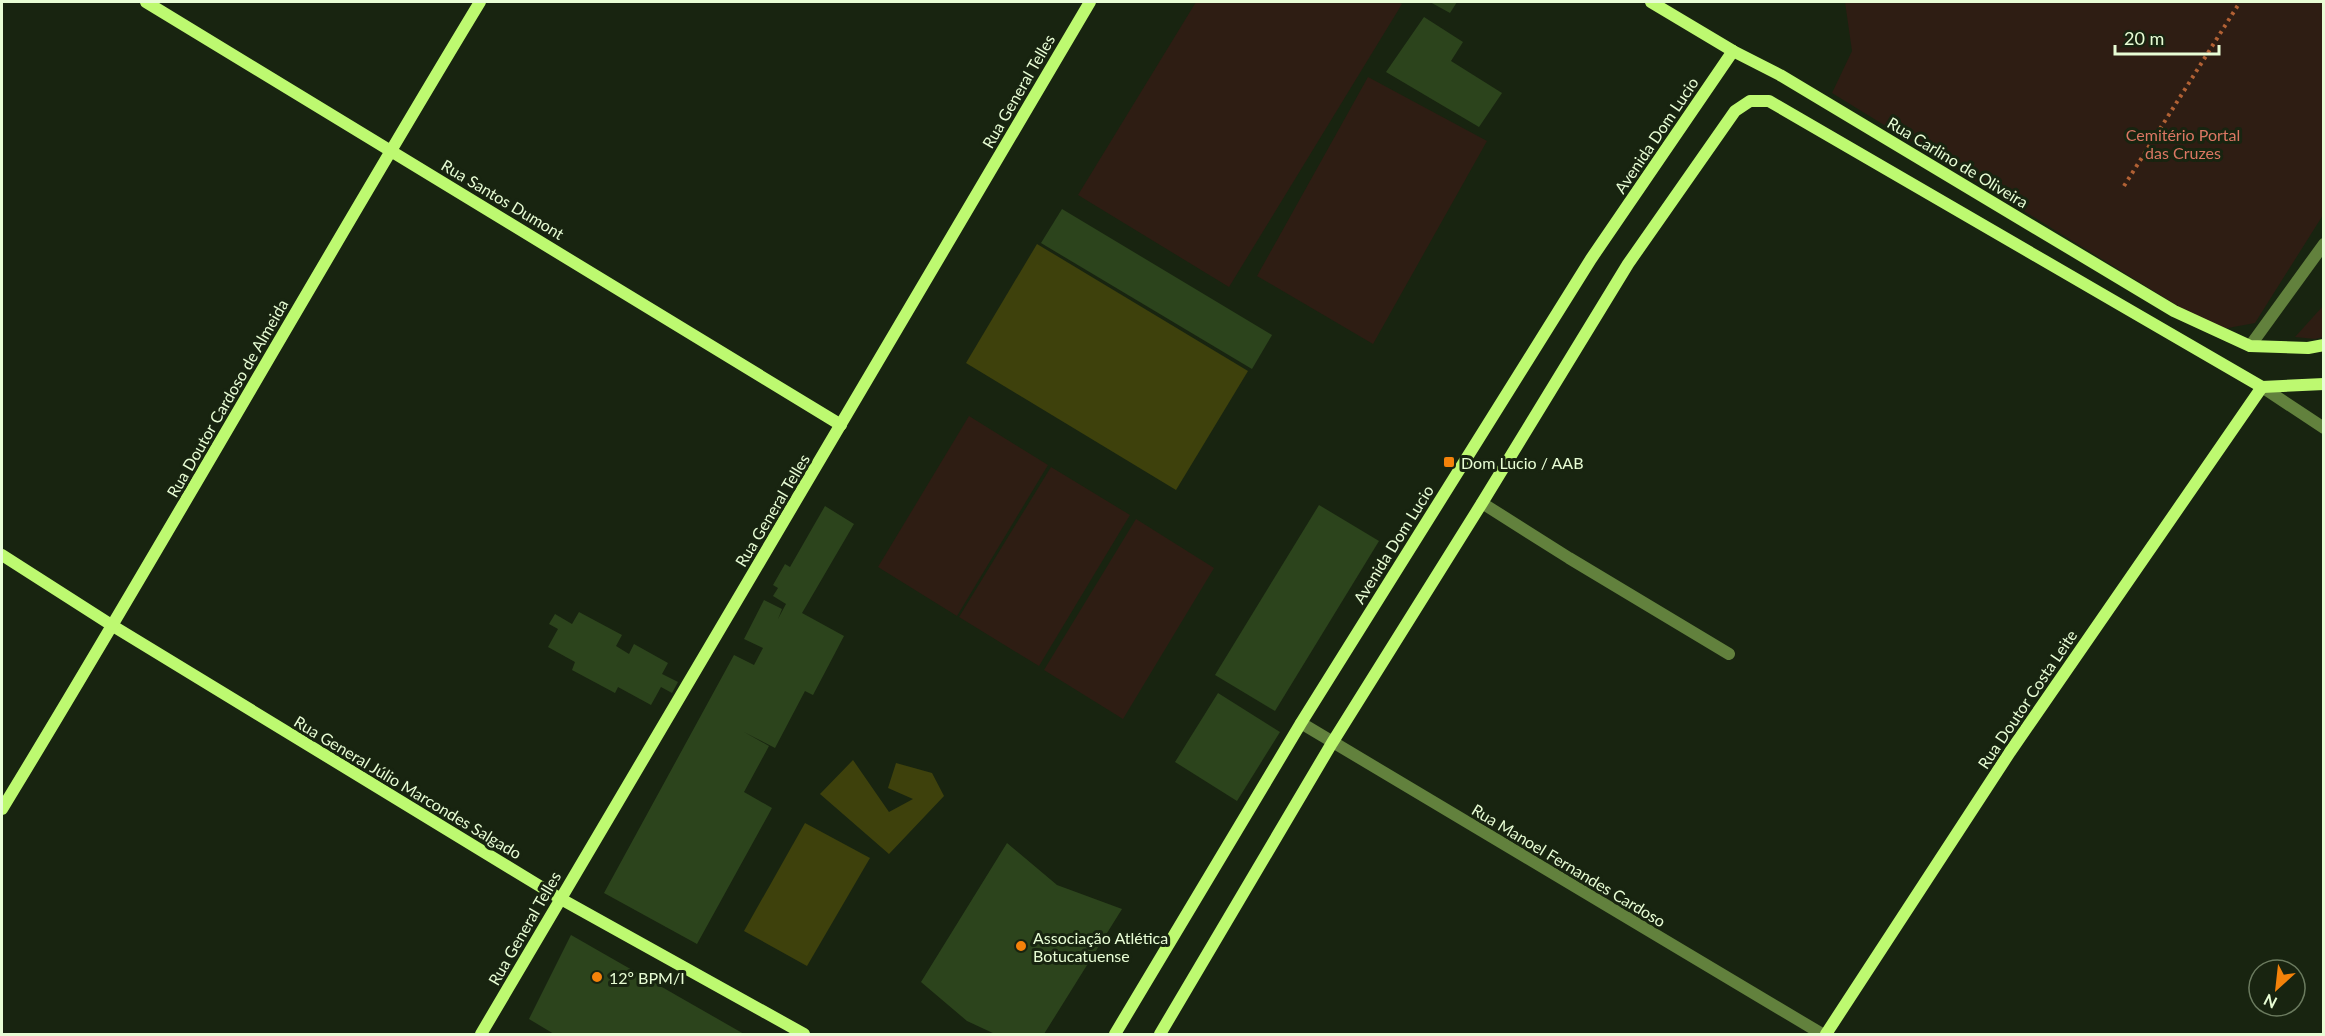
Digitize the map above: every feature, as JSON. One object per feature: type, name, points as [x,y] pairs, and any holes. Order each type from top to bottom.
[{"type":"street","name":"Rua Santos Dumont","points":[[146,2],[841,425]]},
{"type":"street","name":"Rua Doutor Cardoso de Almeida","points":[[2,809],[113,626],[390,149],[480,2]]},
{"type":"street","name":"Rua General Telles","points":[[481,1035],[1090,2]]},
{"type":"street","name":"Rua Carlino de Oliveira","points":[[1651,2],[1733,51],[1780,75],[2175,310],[2250,346]]},
{"type":"street","name":"Avenida Dom Lucio","points":[[1115,1035],[1301,723],[1591,259],[1733,51]]},
{"type":"street","points":[[1160,1035],[1332,743],[1628,264],[1735,111],[1750,101],[1768,101],[2262,387],[2324,428]]},
{"type":"street","points":[[2250,346],[2324,244]]},
{"type":"street","points":[[2250,346],[2308,348],[2324,345]]},
{"type":"street","points":[[2262,387],[2324,384]]},
{"type":"street","name":"Rua Doutor Costa Leite","points":[[1824,1035],[2010,752],[2262,387]]},
{"type":"street","points":[[1482,503],[1729,654]]},
{"type":"street","name":"Rua General Júlio Marcondes Salgado","points":[[2,555],[113,626],[561,899],[804,1035]]},
{"type":"street","name":"Rua Manoel Fernandes Cardoso","points":[[1301,723],[1824,1035]]},
{"type":"path","points":[[2124,186],[2240,2]]},
{"type":"green space","points":[[1196,2],[1398,2],[1402,4],[1229,287],[1078,195]]},
{"type":"green space","name":"Cemitério Portal das Cruzes","points":[[1845,2],[2323,2],[2323,215],[2255,323],[2217,330],[1832,93],[1852,51]]},
{"type":"green space","points":[[1368,77],[1487,141],[1373,344],[1257,276]]},
{"type":"green space","points":[[2323,306],[2323,337],[2315,339],[2295,337]]},
{"type":"green space","points":[[969,416],[1048,465],[957,616],[878,567]]},
{"type":"green space","points":[[1051,467],[1130,515],[1039,666],[959,617]]},
{"type":"green space","points":[[1136,519],[1214,568],[1123,719],[1044,670]]},
{"type":"shaded area","points":[[1037,244],[1248,371],[1176,490],[966,363]]},
{"type":"shaded area","points":[[853,760],[889,812],[913,799],[888,788],[896,763],[932,773],[944,796],[889,854],[820,794]]},
{"type":"shaded area","points":[[805,823],[870,858],[807,966],[744,931]]},
{"type":"building","points":[[1430,2],[1457,2],[1450,13]]},
{"type":"building","points":[[1424,17],[1463,42],[1451,61],[1502,93],[1479,127],[1386,72]]},
{"type":"building","points":[[1062,209],[1272,335],[1252,369],[1041,243]]},
{"type":"building","points":[[1319,505],[1379,541],[1275,711],[1215,675]]},
{"type":"building","points":[[825,506],[854,524],[802,613],[844,636],[813,695],[805,691],[775,748],[744,732],[769,746],[744,792],[772,808],[697,944],[604,893],[734,655],[754,665],[763,648],[744,639],[764,600],[782,609],[778,619],[786,604],[773,596],[778,588],[773,585],[785,564],[790,567]]},
{"type":"building","points":[[579,612],[622,635],[616,646],[629,654],[634,644],[668,663],[662,674],[678,682],[672,693],[661,687],[651,705],[618,687],[615,693],[572,670],[575,662],[548,647],[558,629],[549,624],[555,614],[572,624]]},
{"type":"building","points":[[1218,693],[1280,732],[1237,801],[1175,762]]},
{"type":"building","name":"Associação Atlética Botucatuense","points":[[1007,843],[1057,885],[1122,909],[1044,1034],[995,1034],[967,1021],[921,982]]},
{"type":"building","name":"12º BPM/I","points":[[571,935],[744,1034],[554,1034],[529,1019]]},
{"type":"place","name":"Dom Lucio / AAB","points":[[1449,462]]},
{"type":"place","name":"Associação Atlética Botucatuense","points":[[1021,946]]},
{"type":"place","name":"12º BPM/I","points":[[597,977]]}]
